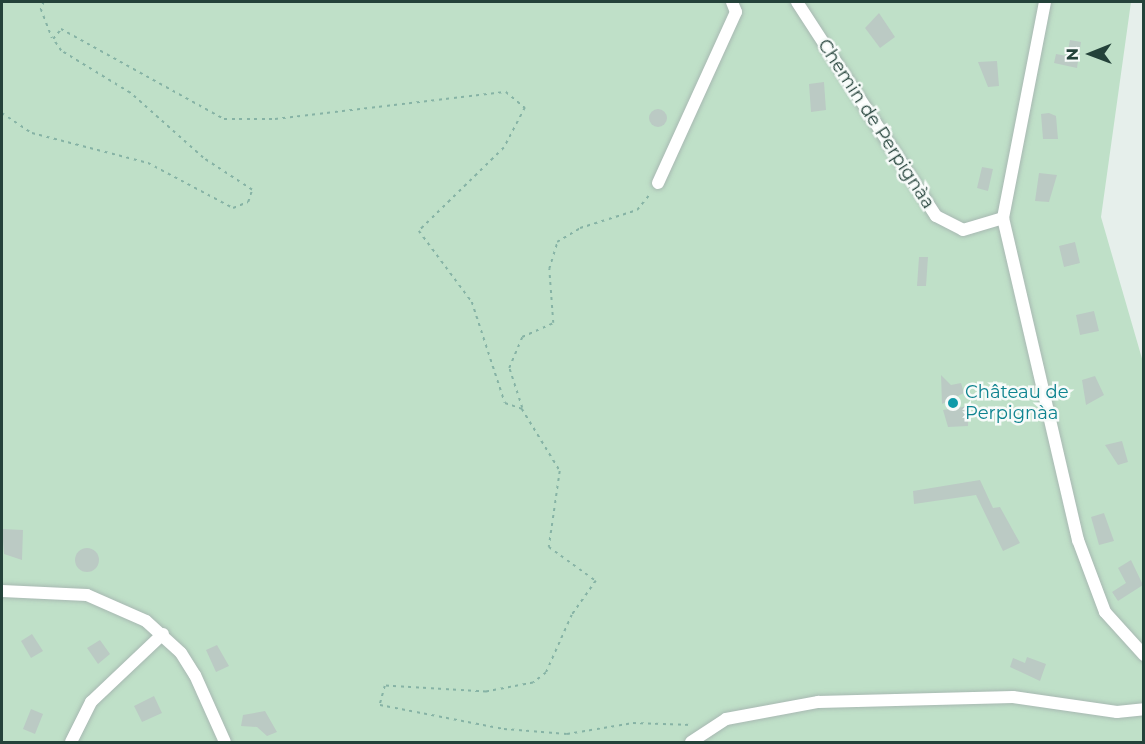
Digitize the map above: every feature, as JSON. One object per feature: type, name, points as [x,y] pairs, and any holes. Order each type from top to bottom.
[{"type":"street","points":[[658,183],[736,12],[732,2]]},
{"type":"street","name":"Chemin de Perpignàa","points":[[796,2],[936,216],[963,230],[1003,218]]},
{"type":"street","points":[[1045,2],[1003,218],[1078,540],[1105,612],[1143,656]]},
{"type":"street","points":[[2,591],[87,595],[125,609],[163,634],[195,675],[225,742]]},
{"type":"street","points":[[71,742],[91,702],[163,634]]},
{"type":"street","points":[[691,742],[702,730],[762,710],[846,700],[1013,697],[1117,712],[1143,709]]},
{"type":"path","points":[[2,113],[32,133],[148,163],[233,208],[248,202],[252,190],[203,158],[130,93],[61,51],[53,39],[41,9],[44,2]]},
{"type":"path","points":[[53,39],[60,29],[224,119],[275,119],[506,92],[525,108],[504,148],[419,231],[472,302],[505,403],[522,409]]},
{"type":"path","points":[[658,183],[638,210],[580,228],[557,242],[549,269],[553,323],[522,337],[509,368],[522,409],[560,471],[549,547],[596,581],[572,615],[546,673],[533,683],[486,692],[385,686],[380,705],[504,729],[567,734],[633,723],[702,730]]},
{"type":"green space","points":[[2,2],[1131,2],[1101,217],[1143,362],[1143,742],[2,742]]},
{"type":"building","points":[[879,13],[895,37],[880,48],[865,28]]},
{"type":"building","points":[[1070,40],[1081,42],[1077,68],[1054,63],[1056,54],[1067,56]]},
{"type":"building","points":[[997,61],[999,86],[988,87],[978,62]]},
{"type":"building","points":[[824,82],[826,110],[811,112],[809,84]]},
{"type":"building","points":[[658,109],[664,112],[667,118],[664,124],[658,127],[652,124],[649,118],[652,112]]},
{"type":"building","points":[[1049,113],[1056,116],[1058,139],[1043,139],[1041,114]]},
{"type":"building","points":[[982,167],[993,169],[988,191],[977,188]]},
{"type":"building","points":[[1039,173],[1057,175],[1049,202],[1035,201]]},
{"type":"building","points":[[1075,242],[1080,263],[1064,267],[1059,246]]},
{"type":"building","points":[[919,257],[928,257],[926,286],[917,286]]},
{"type":"building","points":[[1094,311],[1099,331],[1080,335],[1076,315]]},
{"type":"building","points":[[941,375],[951,385],[961,383],[964,393],[942,404]]},
{"type":"building","points":[[1095,376],[1104,395],[1086,405],[1082,380]]},
{"type":"building","points":[[969,406],[968,426],[948,427],[943,410]]},
{"type":"building","points":[[1122,441],[1128,462],[1118,465],[1105,445]]},
{"type":"building","points":[[980,480],[993,508],[1000,507],[1020,543],[1003,551],[976,495],[914,504],[913,491]]},
{"type":"building","points":[[1104,513],[1114,541],[1099,545],[1091,517]]},
{"type":"building","points":[[2,529],[23,530],[22,560],[4,554]]},
{"type":"building","points":[[87,548],[96,551],[99,560],[96,569],[87,572],[78,569],[75,560],[78,551]]},
{"type":"building","points":[[1131,560],[1143,585],[1118,601],[1112,592],[1126,583],[1118,568]]},
{"type":"building","points":[[32,634],[43,651],[31,658],[21,641]]},
{"type":"building","points":[[100,640],[110,654],[98,664],[87,648]]},
{"type":"building","points":[[217,645],[229,666],[216,672],[206,650]]},
{"type":"building","points":[[1027,657],[1046,664],[1040,681],[1010,667],[1013,658],[1025,663]]},
{"type":"building","points":[[154,696],[162,713],[142,722],[134,706]]},
{"type":"building","points":[[31,709],[43,714],[35,734],[23,729]]},
{"type":"building","points":[[265,711],[277,732],[267,736],[257,727],[241,726],[243,715]]},
{"type":"place","name":"Château de Perpignàa","points":[[953,403]]}]
